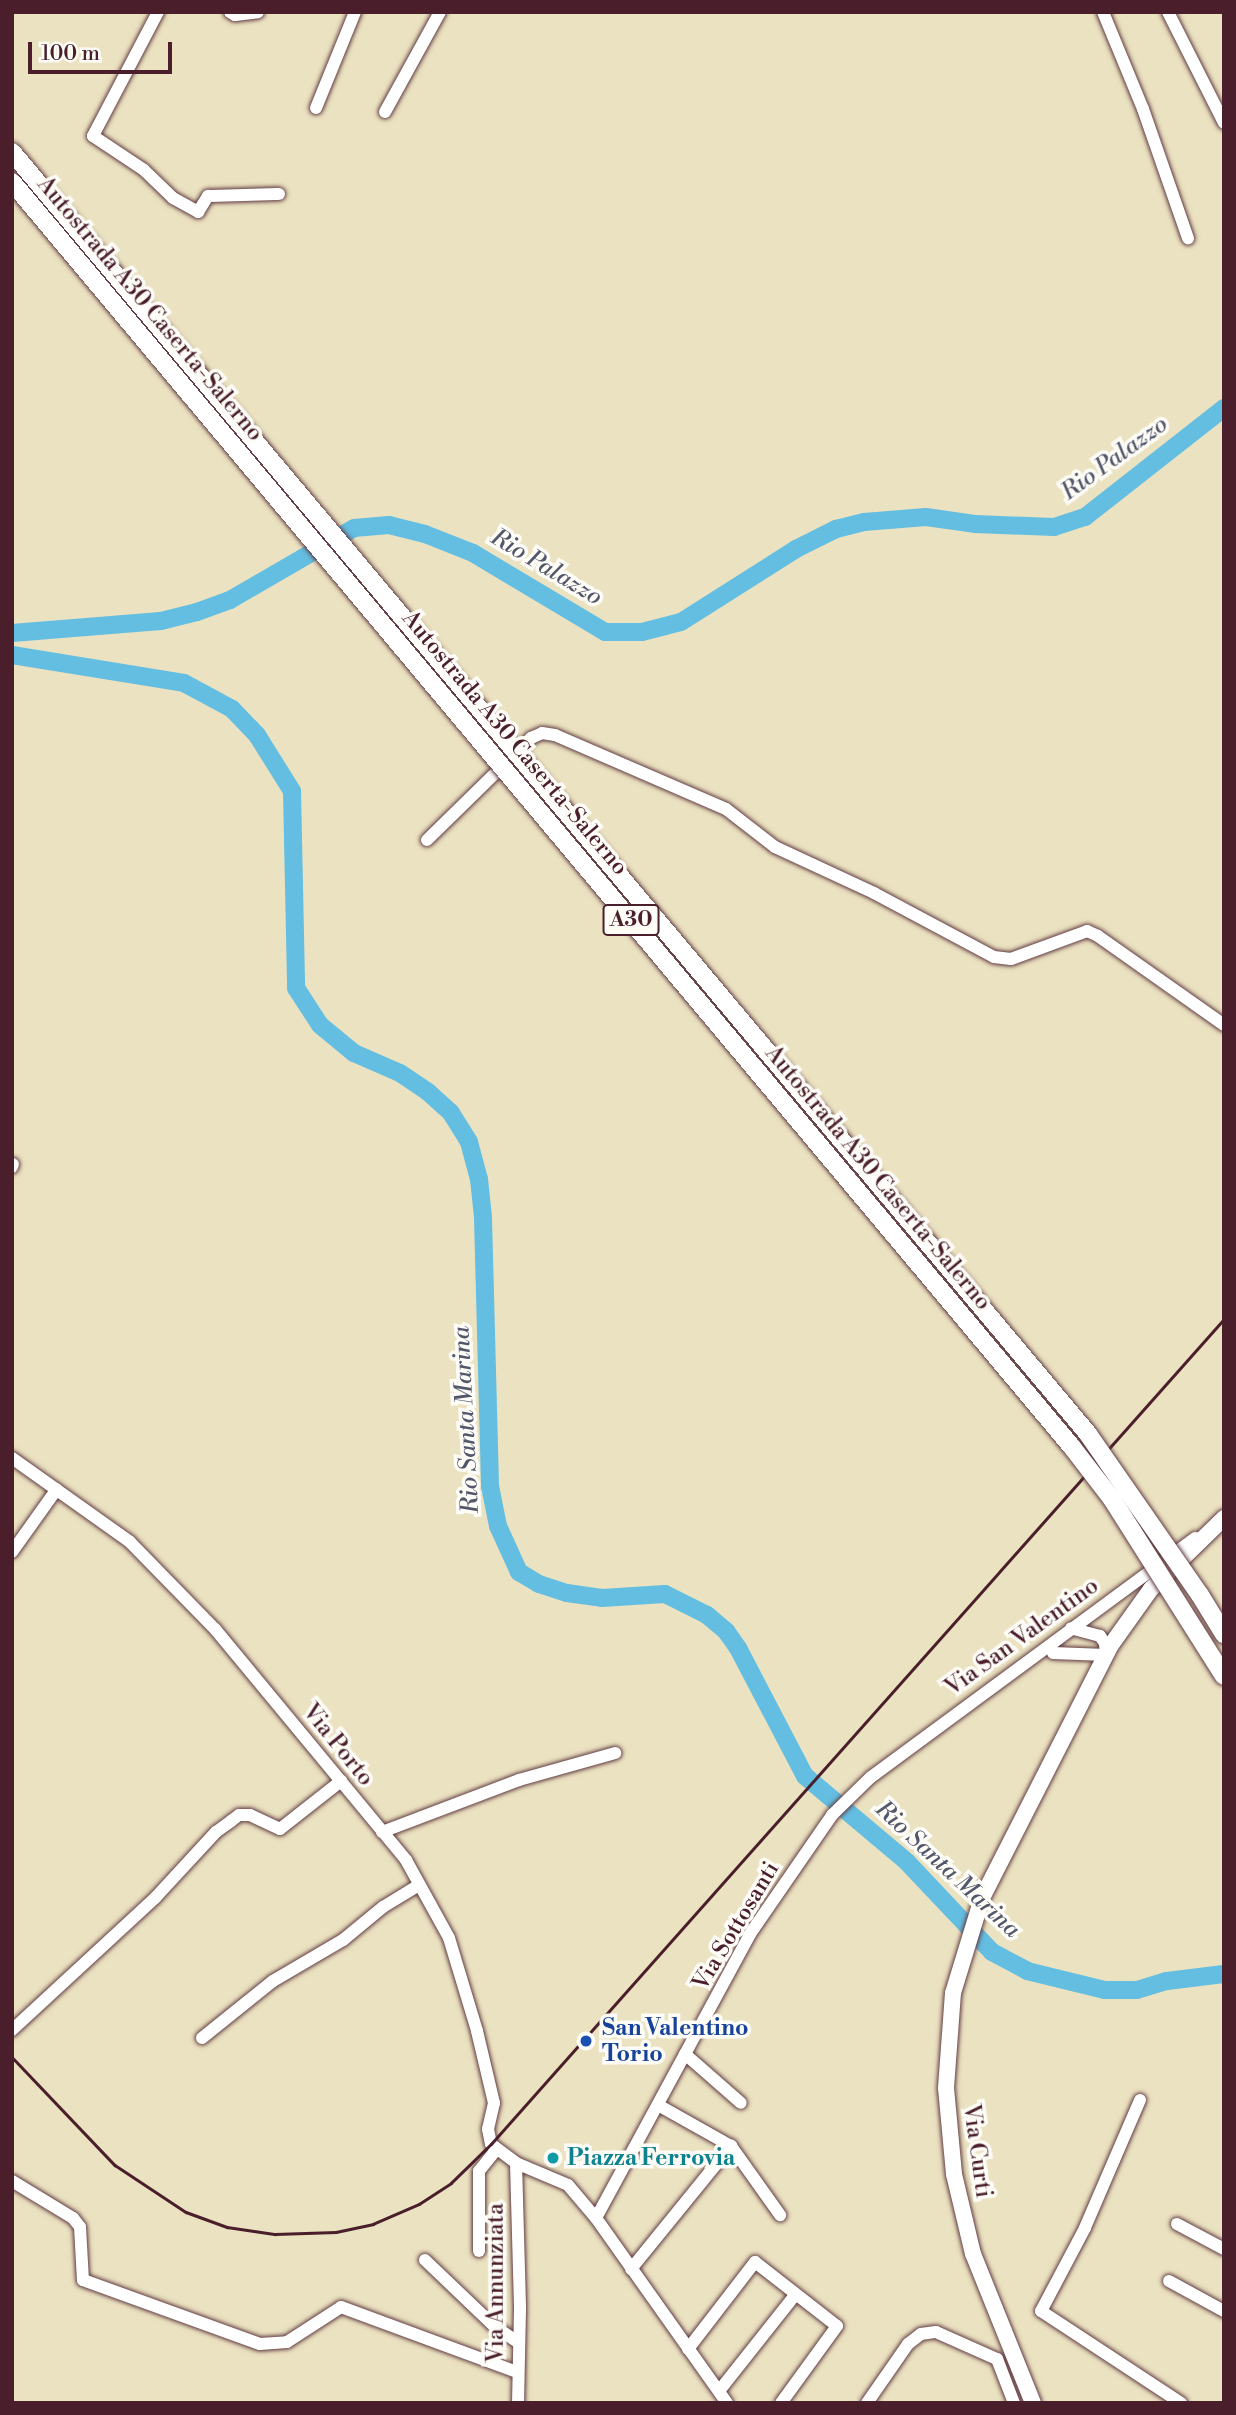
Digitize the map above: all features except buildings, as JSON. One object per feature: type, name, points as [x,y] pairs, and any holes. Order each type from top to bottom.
[{"type":"highway","name":"Autostrada A30 Caserta-Salerno","points":[[12,152],[1088,1434],[1224,1634]]},
{"type":"highway","name":"Autostrada A30 Caserta-Salerno","points":[[12,183],[1072,1447],[1139,1541],[1224,1676]]},
{"type":"main road","name":"Via San Valentino","points":[[982,1898],[1106,1655],[1151,1589],[1224,1518]]},
{"type":"main road","name":"Via Curti","points":[[982,1898],[953,1993],[946,2088],[954,2174],[974,2254],[1033,2403]]},
{"type":"street","points":[[158,12],[93,136],[144,170],[173,198],[198,212],[208,196],[279,194]]},
{"type":"street","points":[[230,12],[236,15],[258,12]]},
{"type":"street","points":[[316,108],[355,12]]},
{"type":"street","points":[[385,112],[440,12]]},
{"type":"street","points":[[1104,12],[1143,109],[1188,238]]},
{"type":"street","points":[[1168,12],[1224,123]]},
{"type":"street","points":[[427,840],[531,738],[542,733],[555,735],[726,809],[775,847],[874,892],[995,957],[1011,959],[1087,931],[1098,936],[1224,1026]]},
{"type":"street","name":"Via Porto","points":[[12,1458],[139,1551],[215,1629],[406,1860],[449,1938],[477,2031],[494,2103],[488,2129],[494,2147]]},
{"type":"street","points":[[12,1552],[57,1489]]},
{"type":"street","name":"Via San Valentino","points":[[849,1797],[871,1777],[1071,1628],[1224,1518]]},
{"type":"street","points":[[1053,1653],[1106,1655],[1105,1643],[1100,1636],[1071,1628]]},
{"type":"street","points":[[382,1832],[519,1780],[615,1753]]},
{"type":"street","points":[[12,2030],[155,1898],[216,1832],[239,1815],[250,1815],[280,1829],[341,1781]]},
{"type":"street","name":"Via Sottosanti","points":[[596,2218],[750,1934],[832,1815],[849,1797]]},
{"type":"street","points":[[202,2038],[273,1981],[343,1940],[383,1907],[419,1885]]},
{"type":"street","points":[[685,2054],[741,2103]]},
{"type":"street","points":[[1140,2100],[1085,2228],[1041,2311],[1181,2403]]},
{"type":"street","points":[[658,2105],[731,2146],[780,2215]]},
{"type":"street","points":[[631,2269],[731,2146]]},
{"type":"street","points":[[479,2251],[480,2171],[494,2147],[516,2163],[568,2185],[596,2218],[723,2399],[795,2295]]},
{"type":"street","name":"Via Annunziata","points":[[516,2163],[518,2403]]},
{"type":"street","points":[[12,2181],[73,2218],[80,2227],[83,2280],[260,2344],[287,2342],[341,2307],[517,2372]]},
{"type":"street","points":[[1177,2224],[1224,2249]]},
{"type":"street","points":[[425,2260],[494,2326],[518,2342]]},
{"type":"street","points":[[688,2349],[755,2262],[837,2326],[782,2403]]},
{"type":"street","points":[[1169,2281],[1224,2311]]},
{"type":"street","points":[[867,2403],[908,2344],[921,2334],[936,2332],[997,2359],[1014,2403]]},
{"type":"waterway","name":"Rio Palazzo","points":[[12,633],[161,621],[197,612],[230,600],[354,528],[389,525],[425,534],[473,553],[605,632],[642,632],[681,622],[796,549],[836,529],[864,522],[926,517],[975,524],[1054,527],[1085,517],[1224,408]]},
{"type":"waterway","name":"Rio Santa Marina","points":[[12,655],[184,683],[232,709],[257,735],[292,791],[296,988],[320,1025],[354,1053],[400,1073],[428,1092],[451,1113],[469,1142],[479,1179],[483,1218],[490,1486],[498,1526],[519,1572],[539,1584],[567,1593],[602,1598],[665,1594],[707,1615],[726,1631],[738,1648],[805,1776],[907,1862],[992,1952],[1027,1971],[1105,1990],[1137,1990],[1167,1981],[1224,1974]]},
{"type":"railway","points":[[12,2057],[115,2165],[186,2212],[227,2227],[275,2234],[336,2232],[373,2224],[419,2204],[451,2183],[491,2144],[1224,1319]]},
{"type":"place","name":"San Valentino Torio","points":[[586,2041]]},
{"type":"place","name":"Piazza Ferrovia","points":[[553,2158]]}]
